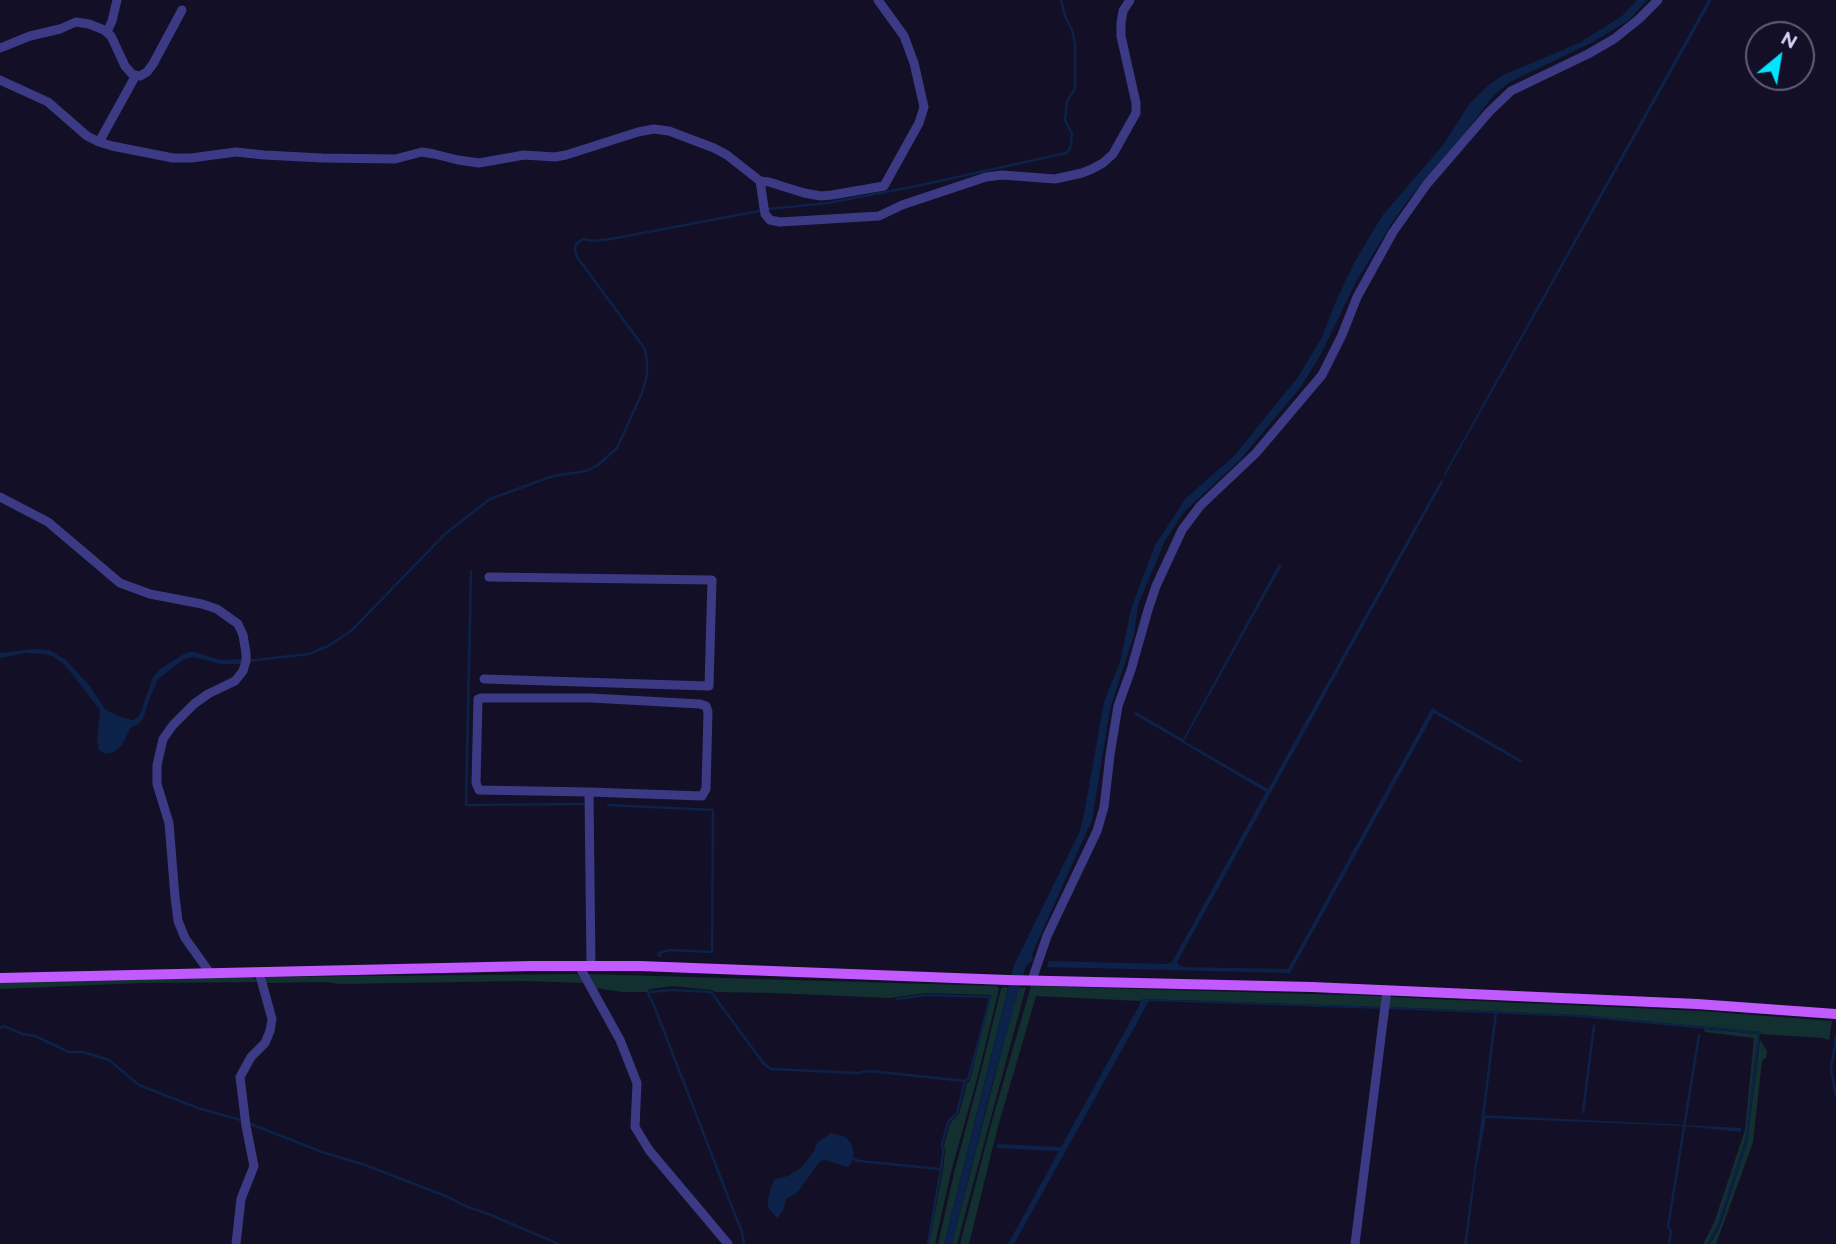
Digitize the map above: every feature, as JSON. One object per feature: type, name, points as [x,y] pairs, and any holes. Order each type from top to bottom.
[{"type":"main road","points":[[0,978],[640,967],[1387,990],[1697,1004],[1836,1014]]},
{"type":"street","points":[[107,32],[117,0]]},
{"type":"street","points":[[0,80],[48,102],[87,136],[99,142],[173,158],[191,159],[236,152],[322,158],[395,159],[422,152],[479,163],[524,155],[566,155],[654,129],[669,131],[714,148],[760,181],[821,196],[884,186],[919,123],[924,107],[914,62],[904,36],[878,0]]},
{"type":"street","points":[[760,181],[765,214],[770,220],[780,222],[878,216],[902,205],[986,177],[1002,174],[1055,179],[1092,169],[1113,154],[1136,113],[1121,36],[1121,23],[1129,0]]},
{"type":"street","points":[[1029,980],[1097,831],[1104,807],[1118,706],[1156,586],[1182,530],[1200,506],[1256,453],[1322,375],[1357,297],[1393,232],[1427,184],[1489,112],[1511,91],[1614,39],[1658,0]]},
{"type":"street","points":[[0,48],[76,22],[89,24],[111,36],[125,66],[132,74],[140,76],[148,72],[182,10]]},
{"type":"street","points":[[99,142],[136,75]]},
{"type":"street","points":[[0,497],[48,522],[120,583],[150,594],[201,604],[217,610],[238,624],[243,635],[246,661],[243,671],[235,681],[194,704],[173,725],[163,739],[157,765],[158,783],[169,823],[178,921],[185,938],[210,973]]},
{"type":"street","points":[[484,680],[709,686],[712,580],[489,577]]},
{"type":"street","points":[[510,698],[511,680]]},
{"type":"street","points":[[591,683],[592,698]]},
{"type":"street","points":[[672,685],[673,703]]},
{"type":"street","points":[[510,698],[592,698],[706,706],[705,793],[702,796],[483,791],[477,788],[475,783],[478,699],[510,698]]},
{"type":"street","points":[[589,792],[592,967]]},
{"type":"street","points":[[579,966],[615,1031],[637,1083],[635,1127],[649,1150],[728,1244]]},
{"type":"street","points":[[236,1244],[241,1199],[254,1166],[240,1077],[251,1057],[265,1043],[272,1019],[260,972]]},
{"type":"street","points":[[1355,1244],[1387,990]]},
{"type":"green space","points":[[577,974],[585,983],[523,981],[340,984],[266,983],[265,980],[266,977]]},
{"type":"green space","points":[[588,974],[997,986],[999,989],[935,1244],[929,1244],[943,1170],[944,1145],[950,1123],[959,1114],[970,1080],[991,995],[926,993],[890,998],[715,992],[672,986],[650,989],[647,992],[622,992],[596,988]]},
{"type":"green space","points":[[252,977],[259,982],[143,983],[0,989],[0,982]]},
{"type":"green space","points":[[1031,986],[1381,996],[1384,999],[1383,1007],[1036,996],[997,1130],[969,1244],[960,1244]]},
{"type":"green space","points":[[1003,987],[1008,988],[944,1244],[938,1244],[954,1173]]},
{"type":"green space","points":[[1026,987],[957,1244],[952,1244],[1006,1033],[1019,988]]},
{"type":"green space","points":[[1390,997],[1701,1011],[1832,1021],[1829,1040],[1580,1015],[1388,1007]]},
{"type":"green space","points":[[1704,1029],[1758,1034],[1748,1130],[1717,1226],[1707,1244],[1703,1244],[1714,1223],[1745,1130],[1754,1038],[1705,1032]]},
{"type":"green space","points":[[1760,1040],[1767,1051],[1766,1058],[1762,1061],[1753,1142],[1716,1244],[1710,1244],[1720,1226],[1747,1144]]},
{"type":"water","points":[[1637,0],[1647,0],[1629,20],[1593,42],[1510,82],[1494,95],[1392,223],[1356,282],[1320,356],[1300,388],[1240,460],[1183,513],[1165,541],[1138,605],[1134,635],[1110,709],[1092,820],[1032,954],[1033,960],[1026,966],[993,1081],[952,1244],[944,1244],[1014,965],[1080,831],[1104,702],[1120,662],[1131,609],[1155,545],[1186,498],[1234,456],[1298,377],[1322,337],[1353,265],[1382,216],[1443,145],[1470,103],[1503,75],[1579,43],[1622,16]]},
{"type":"water","points":[[1708,0],[1712,0],[1445,476],[1444,474]]},
{"type":"water","points":[[1441,480],[1443,482],[1177,962],[1185,967],[1288,969],[1432,708],[1523,761],[1521,763],[1434,713],[1290,973],[1047,967],[1049,961],[1172,962],[1266,792],[1134,714],[1136,712],[1183,739],[1279,564],[1282,565],[1184,741],[1268,789]]},
{"type":"water","points":[[49,650],[66,660],[89,685],[105,709],[132,720],[141,712],[153,677],[160,669],[182,655],[195,652],[221,660],[242,659],[243,664],[220,664],[194,657],[185,659],[158,679],[143,719],[131,727],[122,745],[114,752],[106,754],[99,750],[97,739],[100,710],[64,664],[44,654],[26,653],[0,658],[0,653]]},
{"type":"water","points":[[1143,999],[1383,1009],[1149,1001],[1014,1244],[1008,1244],[1059,1151],[996,1148],[998,1144],[1061,1147]]},
{"type":"water","points":[[1388,1007],[1580,1015],[1761,1034],[1579,1017]]},
{"type":"water","points":[[1482,1115],[1741,1128],[1741,1132],[1683,1126],[1486,1118],[1476,1170],[1467,1244],[1464,1244]]},
{"type":"water","points":[[831,1133],[846,1137],[852,1145],[854,1154],[851,1164],[847,1167],[820,1161],[797,1193],[786,1199],[783,1211],[777,1218],[768,1208],[768,1198],[775,1179],[788,1176],[801,1168],[817,1143]]},
{"type":"waterway","points":[[768,209],[828,203],[1066,153],[1070,149],[1072,134],[1065,120],[1067,101],[1075,89],[1075,44],[1061,0]]},
{"type":"waterway","points":[[247,661],[309,654],[328,646],[351,631],[445,534],[490,499],[553,476],[586,471],[598,465],[617,448],[642,393],[647,375],[645,349],[577,257],[576,244],[583,239],[611,239],[759,211]]},
{"type":"waterway","points":[[471,571],[466,805],[584,804]]},
{"type":"waterway","points":[[608,805],[713,810],[712,952],[670,950],[659,953],[660,956]]},
{"type":"waterway","points":[[744,1244],[742,1232],[648,994],[650,992],[711,992],[764,1064],[771,1069],[857,1073],[870,1071],[965,1081]]},
{"type":"waterway","points":[[897,999],[926,995],[990,997],[957,1113],[948,1122],[942,1144],[941,1169],[928,1244]]},
{"type":"waterway","points":[[1483,1117],[1496,1012]]},
{"type":"waterway","points":[[0,1028],[3,1026],[35,1036],[69,1052],[83,1052],[109,1060],[139,1085],[198,1108],[244,1121]]},
{"type":"waterway","points":[[1583,1112],[1594,1026]]},
{"type":"waterway","points":[[1708,1244],[1718,1225],[1746,1143],[1759,1033]]},
{"type":"waterway","points":[[1669,1244],[1671,1231],[1668,1227],[1699,1035]]},
{"type":"waterway","points":[[1836,1037],[1831,1070],[1836,1096]]},
{"type":"waterway","points":[[248,1123],[448,1197],[559,1244]]},
{"type":"waterway","points":[[854,1159],[940,1169]]}]
